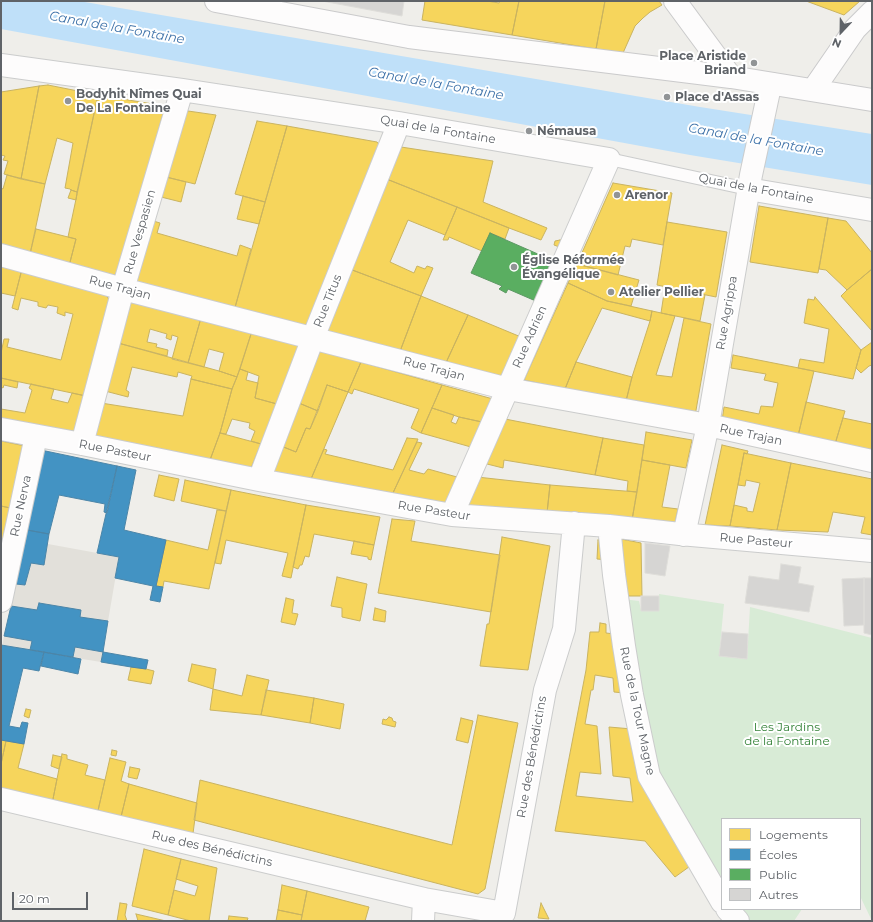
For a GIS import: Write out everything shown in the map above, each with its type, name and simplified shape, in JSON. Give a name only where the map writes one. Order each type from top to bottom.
[{"type":"street","points":[[216,1],[409,37],[731,77],[770,88],[813,90],[872,100]]},
{"type":"street","points":[[675,1],[731,77]]},
{"type":"street","points":[[813,90],[854,29],[872,12]]},
{"type":"street","name":"Quai de la Fontaine","points":[[1,65],[182,90],[399,123],[609,160]]},
{"type":"street","name":"Rue Agrippa","points":[[684,534],[708,425],[749,182],[770,88]]},
{"type":"street","name":"Rue Vespasien","points":[[82,444],[123,289],[182,90]]},
{"type":"street","name":"Rue Titus","points":[[259,480],[313,338],[399,123]]},
{"type":"street","name":"Rue Adrien","points":[[452,515],[609,160]]},
{"type":"street","name":"Quai de la Fontaine","points":[[749,182],[872,210]]},
{"type":"street","name":"Rue Trajan","points":[[1,255],[123,289],[508,389],[708,425],[872,461]]},
{"type":"street","name":"Rue Pasteur","points":[[1,429],[259,480],[452,515],[609,526],[872,551]]},
{"type":"street","name":"Rue Nerva","points":[[1,601],[36,436]]},
{"type":"street","name":"Rue des Bénédictins","points":[[1,799],[424,899],[504,912],[544,690],[564,629],[574,523]]},
{"type":"street","name":"Rue de la Tour Magne","points":[[609,526],[624,646],[632,695],[649,776],[721,900]]},
{"type":"street","points":[[423,921],[424,899]]},
{"type":"street","points":[[728,910],[738,921]]},
{"type":"lane","name":"Quai de la Fontaine","points":[[609,160],[749,182]]},
{"type":"shaded area","points":[[27,530],[49,534],[48,544],[119,557],[101,662],[2,646]]},
{"type":"green space","name":"Les Jardins de la Fontaine","points":[[659,594],[724,604],[719,656],[747,659],[750,607],[872,638],[872,921],[861,898],[861,818],[721,818],[721,876],[663,786],[622,599],[639,601],[641,610],[659,611]]},
{"type":"green space","points":[[743,910],[801,910],[794,921],[750,921]]},
{"type":"water","name":"Canal de la Fontaine","points":[[1,1],[79,1],[700,107],[872,134],[872,185],[690,155],[1,29]]},
{"type":"building: Logements","points":[[425,1],[487,1],[499,3],[500,1],[519,1],[512,35],[422,20]]},
{"type":"building: Logements","points":[[519,1],[605,1],[596,49],[512,35]]},
{"type":"building: Logements","points":[[605,1],[659,1],[662,5],[650,12],[635,26],[623,53],[596,49]]},
{"type":"building: Logements","points":[[806,1],[860,1],[844,15]]},
{"type":"building: Logements","points":[[48,85],[98,95],[77,192],[65,188],[73,143],[57,138],[45,184],[21,179],[39,86]]},
{"type":"building: Logements","points":[[39,86],[21,179],[4,174],[8,161],[3,160],[5,156],[1,155],[1,92]]},
{"type":"building: Logements","points":[[98,95],[165,106],[122,269],[111,277],[69,266],[76,239],[68,237]]},
{"type":"building: Logements","points":[[181,110],[216,115],[195,184],[162,176]]},
{"type":"building: Logements","points":[[257,121],[287,126],[265,202],[235,194]]},
{"type":"building: Logements","points":[[287,126],[377,142],[382,148],[307,329],[234,311]]},
{"type":"building: Logements","points":[[401,147],[493,161],[483,202],[547,228],[541,240],[384,178]]},
{"type":"building: Logements","points":[[7,175],[45,184],[30,254],[1,247],[1,188],[3,189]]},
{"type":"building: Logements","points":[[162,176],[186,182],[181,202],[157,196]]},
{"type":"building: Logements","points":[[384,178],[457,207],[445,235],[408,220],[390,262],[414,273],[417,266],[425,269],[427,266],[433,268],[421,296],[347,268]]},
{"type":"building: Logements","points":[[613,183],[672,193],[663,245],[632,239],[630,247],[625,246],[618,275],[577,264]]},
{"type":"building: Logements","points":[[71,190],[77,192],[76,200],[68,198]]},
{"type":"building: Logements","points":[[243,196],[265,202],[259,224],[237,219]]},
{"type":"building: Logements","points":[[759,206],[828,218],[818,273],[750,262]]},
{"type":"building: Logements","points":[[457,207],[509,228],[505,239],[490,233],[482,251],[449,237],[448,240],[443,240]]},
{"type":"building: Logements","points":[[828,218],[846,221],[872,253],[872,269],[847,290],[826,270],[819,269]]},
{"type":"building: Logements","points":[[150,220],[160,223],[157,233],[237,256],[240,245],[251,249],[234,311],[132,283]]},
{"type":"building: Logements","points":[[667,222],[727,232],[716,297],[657,285]]},
{"type":"building: Logements","points":[[36,229],[76,239],[69,266],[30,254]]},
{"type":"building: Logements","points":[[565,240],[562,248],[554,245],[555,241]]},
{"type":"building: Logements","points":[[1,264],[22,269],[15,296],[1,293]]},
{"type":"building: Logements","name":"Atelier Pellier","points":[[577,264],[639,280],[631,306],[607,301],[568,283]]},
{"type":"building: Logements","points":[[347,268],[421,296],[399,354],[329,336],[322,323]]},
{"type":"building: Logements","points":[[22,269],[102,289],[112,304],[86,396],[1,378],[1,353],[4,339],[9,339],[7,347],[61,360],[73,314],[65,312],[65,316],[57,313],[58,307],[48,305],[46,308],[38,306],[38,302],[21,298],[18,310],[12,308]]},
{"type":"building: Logements","points":[[872,269],[872,331],[841,296]]},
{"type":"building: Logements","points":[[568,283],[607,301],[652,311],[650,321],[602,308],[576,362],[565,389],[524,380]]},
{"type":"building: Logements","points":[[665,287],[705,295],[700,321],[661,313]]},
{"type":"building: Logements","points":[[421,296],[468,315],[444,367],[399,354]]},
{"type":"building: Logements","points":[[815,297],[861,350],[853,379],[798,368],[800,359],[824,363],[829,329],[804,323],[808,299],[814,300]]},
{"type":"building: Logements","points":[[130,299],[201,318],[188,363],[172,359],[178,337],[172,335],[171,340],[166,338],[167,334],[150,329],[147,342],[157,344],[156,347],[168,350],[167,356],[118,343]]},
{"type":"building: Logements","points":[[652,311],[675,316],[656,375],[672,377],[684,318],[711,324],[695,416],[626,401]]},
{"type":"building: Logements","points":[[468,315],[521,337],[501,382],[444,367]]},
{"type":"building: Logements","points":[[201,318],[252,331],[237,377],[219,371],[224,353],[209,349],[204,367],[188,363]]},
{"type":"building: Logements","points":[[252,331],[301,344],[277,404],[255,398],[259,376],[240,369]]},
{"type":"building: Logements","points":[[872,342],[872,365],[861,373],[856,368],[861,350]]},
{"type":"building: Logements","points":[[118,343],[237,377],[232,389],[191,379],[192,376],[178,372],[177,377],[132,367],[126,390],[129,392],[128,397],[105,391]]},
{"type":"building: Logements","points":[[316,348],[361,362],[348,392],[327,385],[318,411],[294,401]]},
{"type":"building: Logements","points":[[733,355],[814,371],[798,436],[722,421],[724,407],[759,414],[761,406],[773,407],[778,383],[764,380],[766,374],[731,368]]},
{"type":"building: Logements","points":[[361,362],[442,385],[421,433],[411,428],[419,409],[354,389],[352,394],[348,392]]},
{"type":"building: Logements","points":[[576,362],[632,377],[626,401],[565,389]]},
{"type":"building: Logements","points":[[240,369],[248,372],[246,380],[258,383],[255,398],[277,404],[261,444],[251,441],[255,431],[249,428],[250,423],[232,419],[226,434],[220,433],[232,389]]},
{"type":"building: Logements","points":[[1,378],[18,382],[17,388],[4,385],[3,388],[1,387]]},
{"type":"building: Logements","points":[[191,379],[232,389],[220,433],[210,460],[91,438],[101,403],[183,416]]},
{"type":"building: Logements","points":[[31,384],[54,389],[51,399],[68,403],[72,393],[86,396],[75,433],[1,421],[1,409],[25,413],[32,390],[29,388]]},
{"type":"building: Logements","points":[[327,385],[348,392],[311,479],[266,470],[276,444],[296,452],[306,428],[310,429]]},
{"type":"building: Logements","points":[[442,385],[493,399],[482,422],[459,417],[432,408]]},
{"type":"building: Logements","points":[[294,401],[318,411],[310,429],[306,428],[296,452],[276,444]]},
{"type":"building: Logements","points":[[806,402],[845,411],[835,444],[798,436]]},
{"type":"building: Logements","points":[[432,408],[454,415],[451,422],[456,424],[459,417],[482,422],[471,447],[421,433]]},
{"type":"building: Logements","points":[[843,418],[872,424],[872,451],[835,444]]},
{"type":"building: Logements","points":[[505,419],[603,438],[595,475],[504,460],[503,468],[483,463]]},
{"type":"building: Logements","points":[[646,432],[692,440],[686,468],[642,460]]},
{"type":"building: Logements","points":[[220,433],[261,444],[251,468],[210,460]]},
{"type":"building: Logements","points":[[407,438],[418,439],[392,495],[311,479],[324,449],[327,450],[325,454],[393,470]]},
{"type":"building: Logements","points":[[603,438],[644,445],[637,492],[627,491],[628,481],[595,475]]},
{"type":"building: Logements","points":[[1,441],[25,446],[15,509],[1,506]]},
{"type":"building: Logements","points":[[417,442],[422,443],[409,470],[424,474],[428,469],[457,477],[445,506],[392,495]]},
{"type":"building: Logements","points":[[722,445],[748,451],[747,454],[744,453],[730,526],[705,525]]},
{"type":"building: Logements","points":[[744,453],[791,463],[777,530],[730,526],[734,505],[747,508],[747,511],[753,512],[760,483],[746,480],[745,486],[738,485]]},
{"type":"building: Logements","points":[[642,460],[670,465],[662,507],[678,509],[675,523],[632,520]]},
{"type":"building: Logements","points":[[791,463],[872,479],[872,535],[861,533],[865,517],[833,512],[828,532],[777,530]]},
{"type":"building: Logements","points":[[159,475],[179,479],[174,501],[154,496]]},
{"type":"building: Logements","points":[[477,477],[550,485],[547,513],[466,506]]},
{"type":"building: Logements","points":[[185,480],[231,490],[226,511],[181,501]]},
{"type":"building: Logements","points":[[550,485],[637,492],[632,520],[547,513]]},
{"type":"building: Logements","points":[[231,490],[306,505],[291,578],[282,576],[288,553],[226,540],[221,564],[215,563]]},
{"type":"building: Logements","points":[[306,505],[380,517],[374,545],[314,534],[309,557],[305,556],[302,565],[300,565],[298,569],[293,567]]},
{"type":"building: Logements","points":[[1,506],[15,509],[1,570]]},
{"type":"building: Logements","points":[[217,510],[226,511],[209,589],[164,581],[163,587],[156,586],[166,540],[208,550]]},
{"type":"building: Logements","points":[[392,519],[415,521],[411,541],[500,555],[491,612],[378,593]]},
{"type":"building: Logements","points":[[502,537],[550,546],[528,670],[480,666],[487,624],[489,624]]},
{"type":"building: Logements","points":[[616,538],[641,543],[642,596],[620,596]]},
{"type":"building: Logements","points":[[598,540],[606,540],[608,560],[597,559]]},
{"type":"building: Logements","points":[[354,541],[374,545],[371,560],[368,559],[368,557],[351,554]]},
{"type":"building: Logements","points":[[337,577],[367,584],[360,621],[342,617],[342,608],[331,606]]},
{"type":"building: Logements","points":[[286,598],[294,600],[292,613],[298,614],[295,625],[281,622]]},
{"type":"building: Logements","points":[[375,608],[386,611],[385,622],[373,620]]},
{"type":"building: Logements","points":[[600,623],[606,624],[606,633],[615,634],[624,693],[614,692],[613,678],[595,675],[585,724],[597,726],[601,774],[580,772],[576,796],[633,802],[630,778],[613,776],[609,727],[632,729],[693,864],[675,877],[645,841],[555,831],[586,670],[590,632],[599,632]]},
{"type":"building: Logements","points":[[192,664],[216,669],[213,689],[188,681]]},
{"type":"building: Logements","points":[[131,667],[154,671],[151,684],[128,680]]},
{"type":"building: Logements","points":[[247,675],[269,680],[261,715],[210,710],[213,689],[242,696]]},
{"type":"building: Logements","points":[[266,690],[314,698],[310,723],[261,715]]},
{"type":"building: Logements","points":[[314,698],[344,704],[340,729],[310,723]]},
{"type":"building: Logements","points":[[26,709],[31,710],[29,718],[24,716]]},
{"type":"building: Logements","points":[[478,715],[518,723],[485,889],[478,894],[194,820],[200,780],[452,845]]},
{"type":"building: Logements","points":[[389,717],[396,722],[395,727],[382,724],[383,719],[386,720]]},
{"type":"building: Logements","points":[[461,718],[473,721],[468,743],[456,740]]},
{"type":"building: Logements","points":[[1,740],[6,741],[1,764]]},
{"type":"building: Logements","points":[[6,741],[24,744],[18,768],[57,779],[52,804],[1,790],[1,764]]},
{"type":"building: Logements","points":[[112,750],[117,751],[116,756],[111,755]]},
{"type":"building: Logements","points":[[62,754],[67,755],[67,759],[88,765],[85,775],[105,780],[97,815],[52,804]]},
{"type":"building: Logements","points":[[53,755],[62,757],[59,769],[51,766]]},
{"type":"building: Logements","points":[[110,758],[126,762],[121,781],[129,784],[120,821],[97,815]]},
{"type":"building: Logements","points":[[130,767],[140,769],[137,779],[128,777]]},
{"type":"building: Logements","points":[[129,784],[197,803],[192,841],[120,821]]},
{"type":"building: Logements","points":[[144,849],[181,859],[168,915],[132,906]]},
{"type":"building: Logements","points":[[181,859],[217,868],[209,921],[191,921],[168,915],[174,890],[195,896],[198,886],[176,879]]},
{"type":"building: Logements","points":[[282,885],[307,891],[302,915],[278,910]]},
{"type":"building: Logements","points":[[307,891],[369,907],[365,921],[301,921]]},
{"type":"building: Logements","points":[[120,903],[127,904],[125,915],[127,921],[117,921]]},
{"type":"building: Logements","points":[[541,903],[549,919],[538,918]]},
{"type":"building: Logements","points":[[278,910],[302,915],[301,921],[276,921]]},
{"type":"building: Logements","points":[[136,914],[166,921],[138,921]]},
{"type":"building: Logements","points":[[229,916],[248,918],[247,921],[228,921]]},
{"type":"building: Écoles","points":[[36,449],[117,466],[107,513],[104,512],[105,504],[59,495],[49,534],[27,530]]},
{"type":"building: Écoles","points":[[117,466],[136,470],[124,530],[166,540],[156,586],[163,587],[160,602],[150,600],[153,586],[115,578],[119,557],[97,553]]},
{"type":"building: Écoles","points":[[27,530],[49,534],[44,565],[31,563],[25,585],[16,584]]},
{"type":"building: Écoles","points":[[39,603],[81,610],[80,617],[108,621],[103,652],[75,647],[73,657],[30,650],[32,641],[4,636],[11,606],[37,610]]},
{"type":"building: Écoles","points":[[1,645],[44,652],[39,671],[23,668],[9,726],[20,728],[22,722],[28,723],[24,744],[1,740]]},
{"type":"building: Écoles","points":[[44,652],[81,659],[78,674],[41,666]]},
{"type":"building: Écoles","points":[[103,652],[148,660],[146,669],[101,662]]},
{"type":"building: Public","name":"Église Réformée Évangélique","points":[[490,233],[556,262],[538,302],[508,289],[506,293],[499,289],[502,286],[471,273]]},
{"type":"building: Autres","points":[[322,1],[404,1],[402,16]]},
{"type":"building: Autres","points":[[645,543],[670,546],[665,576],[645,573]]},
{"type":"building: Autres","points":[[781,564],[801,567],[798,583],[814,586],[809,612],[745,603],[749,576],[779,580]]},
{"type":"building: Autres","points":[[864,578],[872,578],[872,635],[864,633]]},
{"type":"building: Autres","points":[[864,578],[864,625],[844,626],[842,579]]},
{"type":"building: Autres","points":[[641,596],[659,596],[659,611],[641,611]]},
{"type":"building: Autres","points":[[722,632],[748,634],[747,659],[719,656]]},
{"type":"place","name":"Place Aristide Briand","points":[[754,63]]},
{"type":"place","name":"Place d'Assas","points":[[667,97]]},
{"type":"place","name":"Bodyhit Nîmes Quai De La Fontaine","points":[[68,101]]},
{"type":"place","name":"Némausa","points":[[529,131]]},
{"type":"place","name":"Arenor","points":[[617,195]]},
{"type":"place","name":"Église Réformée Évangélique","points":[[514,267]]},
{"type":"place","name":"Atelier Pellier","points":[[611,292]]}]
